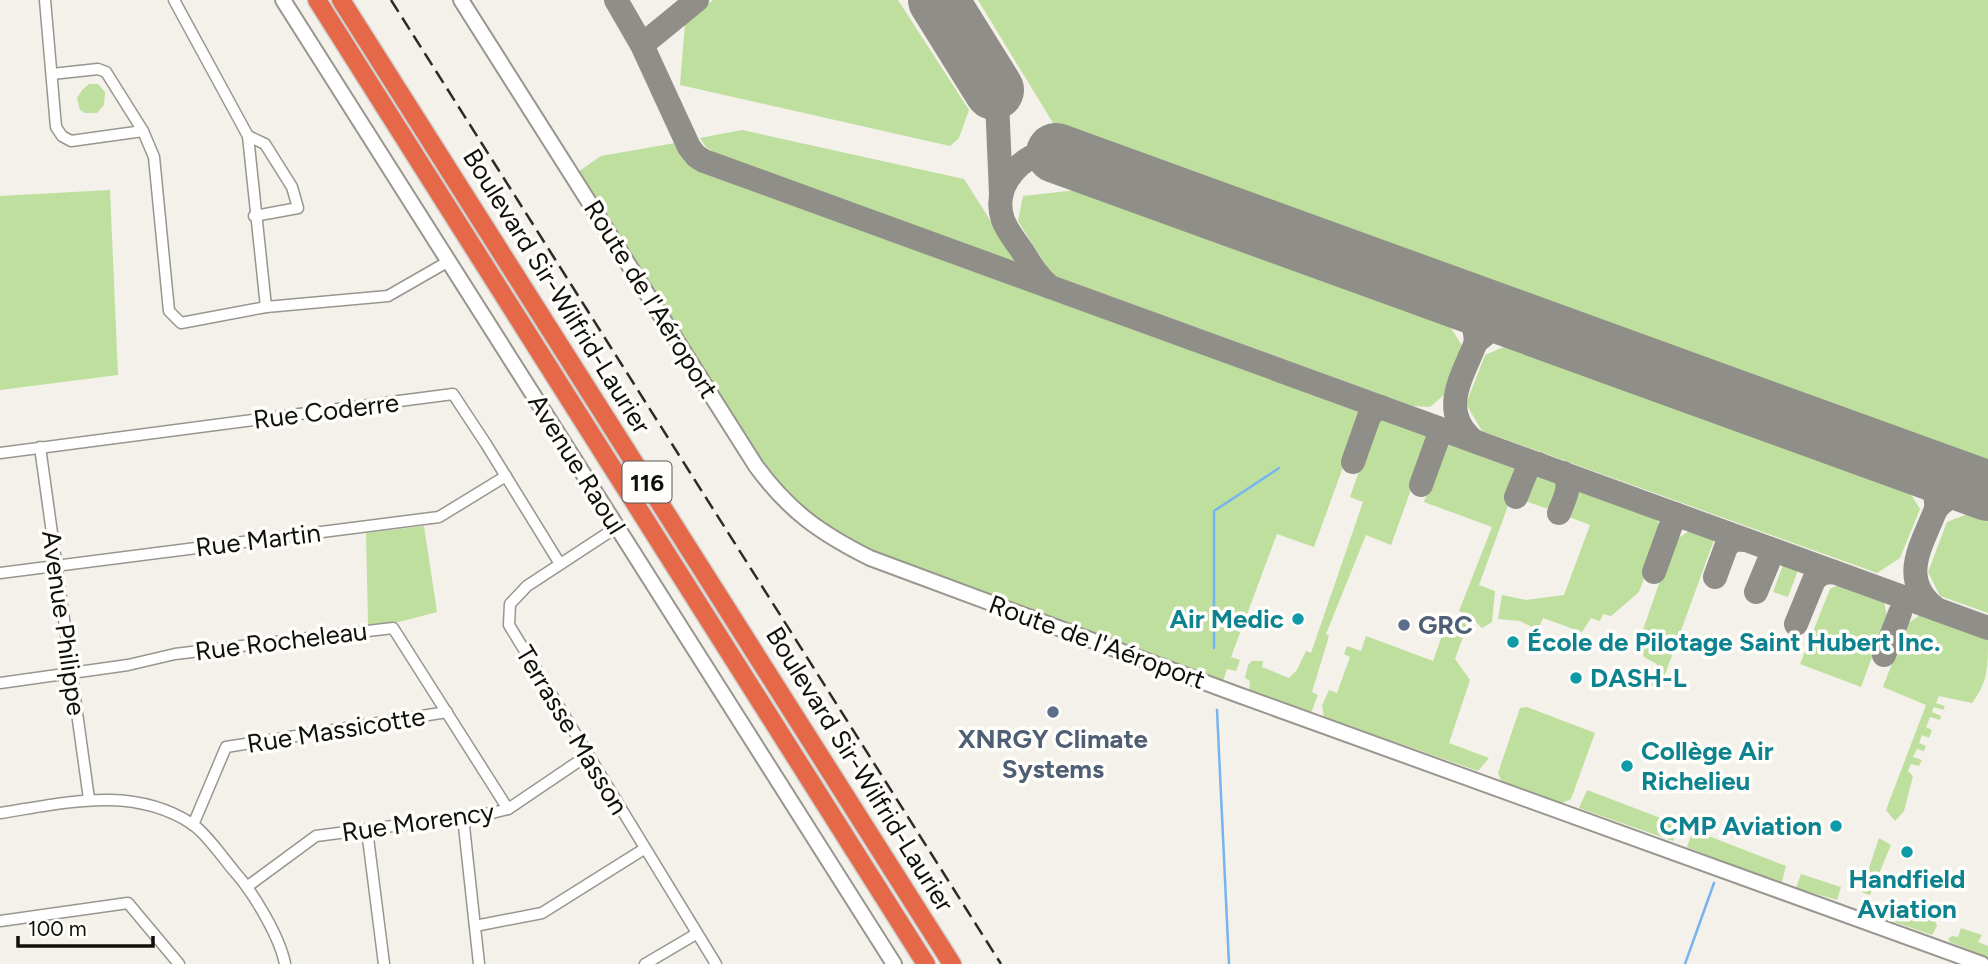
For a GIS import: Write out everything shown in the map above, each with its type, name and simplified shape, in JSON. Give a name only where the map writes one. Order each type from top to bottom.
[{"type":"highway","name":"Boulevard Sir-Wilfrid-Laurier","points":[[317,0],[926,964]]},
{"type":"highway","name":"Boulevard Sir-Wilfrid-Laurier","points":[[341,0],[952,964]]},
{"type":"street","points":[[45,0],[56,127],[66,140],[143,131]]},
{"type":"street","points":[[174,0],[248,136],[254,216],[266,307]]},
{"type":"street","name":"Avenue Raoul","points":[[283,0],[894,964]]},
{"type":"street","name":"Route de l'Aéroport","points":[[461,0],[756,466],[788,506],[838,542],[870,558],[1236,694],[1982,964]]},
{"type":"street","points":[[52,74],[98,69],[106,72],[143,131],[154,157],[170,311],[181,323],[266,307],[388,296],[449,261]]},
{"type":"street","points":[[248,136],[265,144],[292,187],[298,208],[254,216]]},
{"type":"street","name":"Rue Coderre","points":[[0,453],[453,394],[560,564]]},
{"type":"street","name":"Avenue Philippe","points":[[40,447],[89,799]]},
{"type":"street","name":"Rue Martin","points":[[0,573],[439,517],[506,476]]},
{"type":"street","name":"Terrasse Masson","points":[[617,527],[527,586],[510,604],[509,625],[716,964]]},
{"type":"street","name":"Rue Rocheleau","points":[[0,683],[128,665],[175,654],[393,628],[508,809]]},
{"type":"street","name":"Rue Massicotte","points":[[194,825],[226,747],[447,712]]},
{"type":"street","name":"Rue Morency","points":[[248,886],[316,836],[508,809],[588,755]]},
{"type":"street","points":[[0,813],[89,799],[119,799],[157,807],[194,825],[248,886],[282,949],[285,964]]},
{"type":"street","points":[[463,817],[479,964]]},
{"type":"street","points":[[367,830],[384,964]]},
{"type":"street","points":[[475,926],[542,913],[644,849]]},
{"type":"street","points":[[0,921],[128,903],[179,964]]},
{"type":"street","points":[[645,964],[696,933]]},
{"type":"green space","points":[[713,0],[898,0],[969,110],[959,138],[950,146],[680,85],[685,23]]},
{"type":"green space","points":[[978,0],[1988,0],[1988,465],[1056,128]]},
{"type":"green space","points":[[89,84],[98,84],[105,92],[104,105],[97,113],[80,110],[77,98]]},
{"type":"green space","points":[[742,130],[964,179],[1018,264],[724,159],[706,147],[700,138]]},
{"type":"green space","points":[[675,143],[687,162],[703,173],[1361,412],[1314,547],[1277,534],[1231,657],[1240,660],[1236,671],[1227,669],[1223,681],[863,547],[824,525],[799,506],[767,469],[578,172],[601,156]]},
{"type":"green space","points":[[1086,189],[1447,321],[1462,346],[1444,395],[1430,407],[1413,406],[1052,275],[1018,221],[1023,196]]},
{"type":"green space","points":[[110,190],[118,375],[0,390],[0,196]]},
{"type":"green space","points":[[1511,344],[1907,488],[1920,509],[1900,558],[1877,573],[1482,431],[1466,404],[1485,355]]},
{"type":"green space","points":[[1380,419],[1430,437],[1391,545],[1366,535],[1326,634],[1329,636],[1312,692],[1318,695],[1311,713],[1249,691],[1250,681],[1245,678],[1248,665],[1252,661],[1263,661],[1262,667],[1289,678],[1297,670],[1306,651],[1311,653],[1363,502],[1350,497]]},
{"type":"green space","points":[[1446,443],[1521,470],[1479,585],[1495,591],[1492,622],[1482,628],[1471,617],[1459,611],[1492,527],[1424,502]]},
{"type":"green space","points":[[1530,473],[1563,485],[1554,511],[1520,499]]},
{"type":"green space","points":[[1576,490],[1656,519],[1662,528],[1639,592],[1611,616],[1603,614],[1600,621],[1591,618],[1582,632],[1543,618],[1538,630],[1520,621],[1498,619],[1502,595],[1526,600],[1564,595],[1590,525],[1566,516]]},
{"type":"green space","points":[[1973,512],[1988,517],[1988,613],[1940,596],[1928,572],[1947,522]]},
{"type":"green space","points":[[424,526],[437,612],[395,623],[368,625],[366,533]]},
{"type":"green space","points":[[1689,531],[1714,540],[1659,691],[1651,685],[1657,664],[1644,657],[1639,641],[1674,541]]},
{"type":"green space","points":[[1783,565],[1798,570],[1788,597],[1773,592]]},
{"type":"green space","points":[[1838,585],[1884,602],[1887,616],[1861,687],[1800,664],[1830,589]]},
{"type":"green space","points":[[1920,615],[1988,640],[1987,666],[1984,681],[1972,703],[1939,696],[1936,703],[1945,706],[1943,710],[1934,707],[1932,712],[1941,716],[1940,720],[1930,717],[1926,727],[1932,730],[1929,738],[1922,735],[1919,743],[1926,746],[1924,751],[1917,749],[1913,757],[1922,760],[1919,766],[1911,764],[1908,771],[1913,776],[1904,811],[1895,821],[1886,810],[1926,705],[1883,687],[1907,624]]},
{"type":"green space","points":[[1449,616],[1468,623],[1455,659],[1470,680],[1449,743],[1489,758],[1478,771],[1324,717],[1322,706],[1329,690],[1337,693],[1350,657],[1344,654],[1347,646],[1361,651],[1366,636],[1433,661],[1445,627],[1453,630],[1455,624],[1447,621]]},
{"type":"green space","points":[[1527,707],[1595,733],[1571,799],[1560,804],[1503,785],[1498,773],[1520,708]]},
{"type":"green space","points":[[1587,790],[1679,825],[1673,841],[1579,808]]},
{"type":"green space","points":[[1693,830],[1786,866],[1782,882],[1687,847]]},
{"type":"green space","points":[[1879,838],[1891,845],[1870,895],[1861,892]]},
{"type":"green space","points":[[1801,874],[1841,887],[1837,900],[1796,888]]},
{"type":"green space","points":[[1889,902],[1934,918],[1937,926],[1932,935],[1880,917],[1880,908]]},
{"type":"green space","points":[[1961,928],[1982,935],[1978,942],[1988,946],[1988,957],[1950,942],[1948,939],[1952,936],[1958,937]]},
{"type":"waterway","points":[[1214,648],[1214,511],[1279,468]]},
{"type":"waterway","points":[[1217,710],[1229,964]]},
{"type":"waterway","points":[[1685,964],[1714,883]]},
{"type":"taxiway","points":[[616,0],[642,45],[689,147],[704,161],[1988,628]]},
{"type":"taxiway","points":[[642,45],[697,0]]},
{"type":"taxiway","points":[[994,90],[997,100],[1001,194]]},
{"type":"taxiway","points":[[1038,154],[1021,164],[1007,180],[1001,209],[1010,233],[1035,271],[1050,287]]},
{"type":"taxiway","points":[[1446,294],[1468,314],[1476,342],[1496,326],[1525,323]]},
{"type":"taxiway","points":[[1474,441],[1463,430],[1455,406],[1460,381],[1476,342]]},
{"type":"taxiway","points":[[1353,462],[1370,414],[1381,407]]},
{"type":"taxiway","points":[[1421,485],[1438,438]]},
{"type":"taxiway","points":[[1907,461],[1932,487],[1936,509],[1958,494],[1985,490]]},
{"type":"taxiway","points":[[1516,497],[1527,470],[1531,465],[1538,464]]},
{"type":"taxiway","points":[[1559,513],[1567,488],[1563,473]]},
{"type":"taxiway","points":[[1935,608],[1924,597],[1915,573],[1920,548],[1936,509]]},
{"type":"taxiway","points":[[1654,572],[1675,514]]},
{"type":"taxiway","points":[[1715,577],[1726,547],[1734,539],[1745,540]]},
{"type":"taxiway","points":[[1756,592],[1768,563]]},
{"type":"taxiway","points":[[1796,624],[1814,580],[1822,573],[1834,572]]},
{"type":"taxiway","points":[[1884,655],[1900,613]]},
{"type":"runway","points":[[938,0],[994,90]]},
{"type":"runway","points":[[1056,153],[1988,491]]},
{"type":"railway","points":[[391,0],[1001,964]]},
{"type":"place","name":"Air Medic","points":[[1298,619]]},
{"type":"place","name":"GRC","points":[[1404,625]]},
{"type":"place","name":"École de Pilotage Saint Hubert Inc.","points":[[1513,642]]},
{"type":"place","name":"DASH-L","points":[[1576,678]]},
{"type":"place","name":"XNRGY Climate Systems","points":[[1053,712]]},
{"type":"place","name":"Collège Air Richelieu","points":[[1627,766]]},
{"type":"place","name":"CMP Aviation","points":[[1836,826]]},
{"type":"place","name":"Handfield Aviation","points":[[1907,852]]}]
